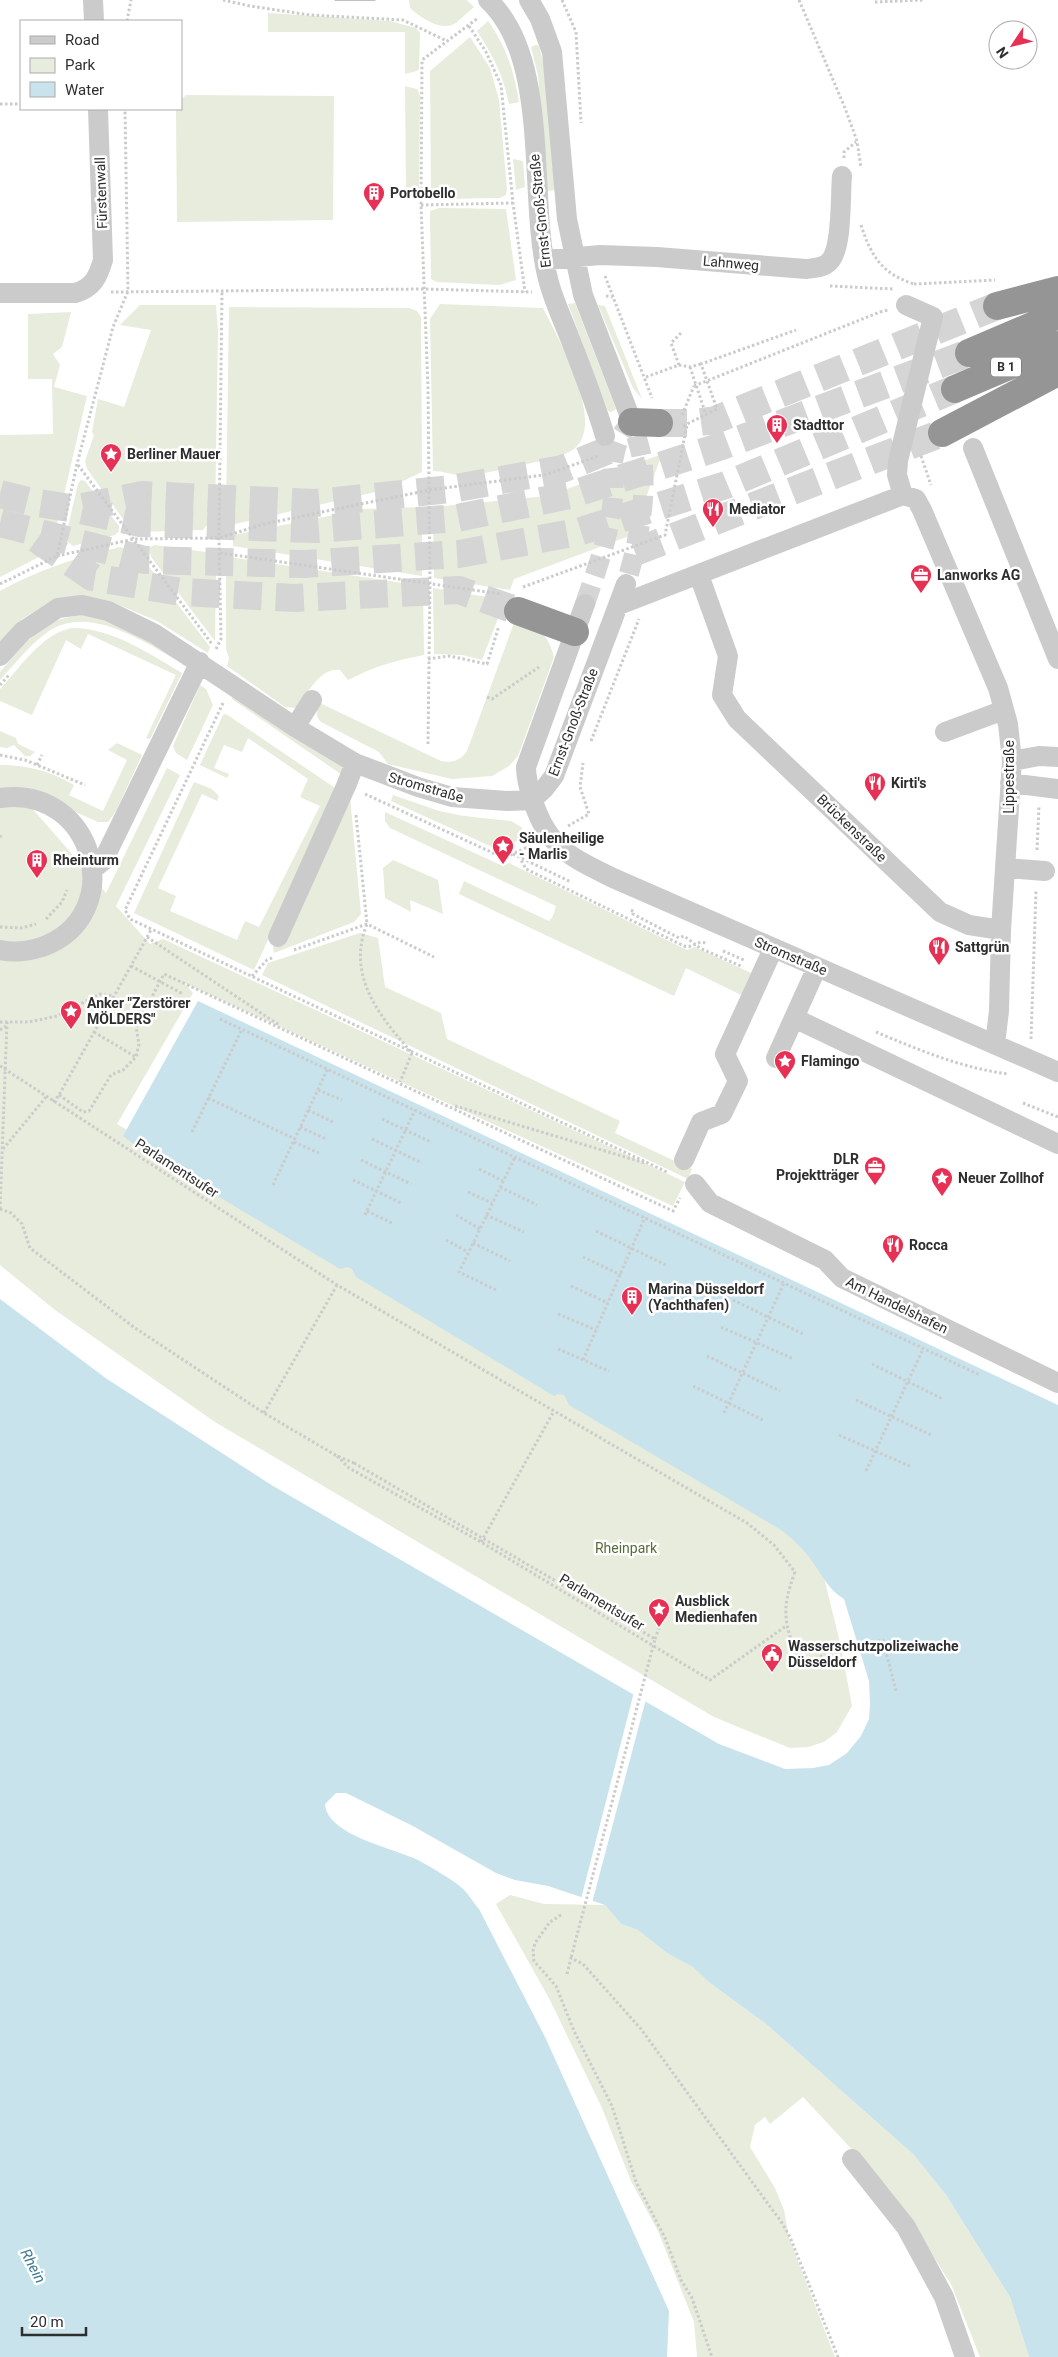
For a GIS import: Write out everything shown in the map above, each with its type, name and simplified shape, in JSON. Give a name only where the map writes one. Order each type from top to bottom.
[{"type":"highway","points":[[996,306],[1058,290]]},
{"type":"highway","name":"B 1","points":[[969,353],[1058,315]]},
{"type":"highway","name":"B 1","points":[[955,389],[1058,345]]},
{"type":"highway","points":[[942,433],[1058,372]]},
{"type":"highway","points":[[632,422],[669,426]]},
{"type":"highway","points":[[511,604],[575,632]]},
{"type":"street","points":[[94,0],[94,20]]},
{"type":"street","name":"Ernst-Gnoß-Straße","points":[[529,0],[543,27],[552,52],[567,219],[575,257],[589,312],[632,422]]},
{"type":"street","name":"Ernst-Gnoß-Straße","points":[[491,3],[515,38],[524,61],[530,90],[544,260],[552,293],[595,401],[606,444]]},
{"type":"street","points":[[515,38],[543,27]]},
{"type":"street","name":"Fürstenwall","points":[[92,283],[103,260],[98,110]]},
{"type":"street","name":"Lahnweg","points":[[544,260],[600,256],[657,257],[806,269],[823,266],[835,253],[851,175]]},
{"type":"street","points":[[0,293],[75,293],[92,283]]},
{"type":"street","name":"Lippestraße","points":[[903,293],[933,317],[898,461],[897,475],[910,497],[922,510],[998,688],[1008,724],[1012,761],[1001,930],[999,1011],[995,1044]]},
{"type":"street","points":[[973,448],[1058,659]]},
{"type":"street","points":[[575,632],[598,625],[617,609],[648,595],[910,497]]},
{"type":"street","name":"Brückenstraße","points":[[699,575],[728,656],[722,695],[737,719],[940,912],[969,925],[1001,930]]},
{"type":"street","name":"Ernst-Gnoß-Straße","points":[[585,604],[526,767],[526,780],[532,800],[554,776],[626,584]]},
{"type":"street","name":"Stromstraße","points":[[7,663],[23,631],[40,618],[58,608],[82,606],[108,611],[130,620],[207,666],[296,727],[355,763],[418,787],[452,797],[499,801],[532,800],[549,837],[572,857],[613,878],[773,949],[1058,1072]]},
{"type":"street","points":[[92,870],[103,861],[207,666]]},
{"type":"street","points":[[296,727],[312,700]]},
{"type":"street","points":[[945,732],[1004,710]]},
{"type":"street","points":[[1012,761],[1040,756],[1058,757]]},
{"type":"street","points":[[278,937],[355,763]]},
{"type":"street","points":[[1010,783],[1058,790]]},
{"type":"street","points":[[0,798],[26,798],[41,801],[55,807],[67,817],[85,841],[92,870],[92,885],[85,907],[72,926],[61,936],[48,944],[34,949],[19,952],[0,950]]},
{"type":"street","points":[[1006,868],[1046,871]]},
{"type":"street","points":[[684,1160],[701,1122],[722,1114],[738,1081],[724,1054],[773,949]]},
{"type":"street","points":[[776,1058],[817,967]]},
{"type":"street","points":[[794,1018],[1058,1144]]},
{"type":"street","name":"Am Handelshafen","points":[[695,1184],[710,1203],[825,1260],[842,1278],[1058,1383]]},
{"type":"street","points":[[852,2160],[906,2227],[944,2297],[965,2357]]},
{"type":"path","points":[[127,20],[131,0]]},
{"type":"path","points":[[223,0],[250,6],[310,14],[403,20],[447,41]]},
{"type":"path","points":[[562,0],[576,32],[582,129]]},
{"type":"path","points":[[799,0],[857,142],[861,165],[851,175]]},
{"type":"path","points":[[875,2],[924,0]]},
{"type":"path","points":[[428,744],[430,583],[421,205],[422,60],[469,26],[491,3]]},
{"type":"path","points":[[469,26],[486,52],[501,84],[513,203],[525,292]]},
{"type":"path","points":[[0,104],[20,104]]},
{"type":"path","points":[[57,556],[77,464],[113,327],[128,291],[125,110]]},
{"type":"path","points":[[421,205],[538,202]]},
{"type":"path","points":[[860,222],[868,246],[882,268],[901,280],[915,284],[1005,277]]},
{"type":"path","points":[[600,256],[611,290],[646,377],[669,426],[687,425],[717,410],[701,364]]},
{"type":"path","points":[[92,283],[104,293],[222,290],[424,290],[552,293]]},
{"type":"path","points":[[824,286],[888,290],[903,293],[915,284]]},
{"type":"path","points":[[216,649],[222,639],[220,538],[222,290]]},
{"type":"path","points":[[220,553],[430,583],[511,604],[665,534],[687,425],[682,411],[694,386],[880,312]]},
{"type":"path","points":[[646,377],[679,365],[690,367],[701,364],[796,330]]},
{"type":"path","points":[[679,365],[671,343],[681,333]]},
{"type":"path","points":[[690,367],[706,414]]},
{"type":"path","points":[[906,428],[919,450],[932,484],[910,497]]},
{"type":"path","points":[[0,584],[57,556],[134,539],[220,538],[264,524],[428,490],[544,475],[606,444]]},
{"type":"path","points":[[77,464],[216,649],[220,657],[207,666]]},
{"type":"path","points":[[589,748],[648,595]]},
{"type":"path","points":[[428,659],[449,656],[487,664],[511,604]]},
{"type":"path","points":[[0,685],[7,663]]},
{"type":"path","points":[[223,702],[125,910],[130,919],[412,1053],[695,1184]]},
{"type":"path","points":[[0,755],[8,755],[37,765],[85,785]]},
{"type":"path","points":[[37,765],[42,755]]},
{"type":"path","points":[[504,858],[549,837],[589,814],[580,787],[585,757]]},
{"type":"path","points":[[356,808],[367,924],[360,940],[361,971],[365,986],[388,1027],[412,1053]]},
{"type":"path","points":[[527,847],[522,860],[526,869],[684,946],[689,947],[701,942],[714,947]]},
{"type":"path","points":[[0,927],[21,928],[44,920],[62,902],[68,885]]},
{"type":"path","points":[[292,950],[367,924],[434,957]]},
{"type":"path","points":[[53,1102],[59,1095],[151,930]]},
{"type":"path","points":[[146,937],[288,1030]]},
{"type":"path","points":[[722,950],[751,964]]},
{"type":"path","points":[[252,976],[267,960],[275,957]]},
{"type":"path","points":[[131,966],[183,994]]},
{"type":"path","points":[[59,1095],[83,1112],[89,1111],[111,1075],[123,1070],[136,1057],[139,1044],[136,1026],[164,974],[400,1082],[673,1211],[675,1208]]},
{"type":"path","points":[[0,1022],[7,1024],[29,1022],[57,1016],[100,994],[114,996]]},
{"type":"path","points":[[220,1018],[980,1376]]},
{"type":"path","points":[[0,1030],[7,1024]]},
{"type":"path","name":"Parlamentsufer","points":[[7,1024],[0,1209],[12,1213],[22,1224],[30,1248],[135,1328],[264,1413],[337,1456],[354,1462],[655,1638]]},
{"type":"path","points":[[192,1132],[242,1029]]},
{"type":"path","points":[[873,1031],[961,1064],[984,1071],[1013,1075]]},
{"type":"path","points":[[94,1032],[136,1057]]},
{"type":"path","points":[[400,1082],[412,1053]]},
{"type":"path","points":[[0,1066],[6,1068]]},
{"type":"path","name":"Parlamentsufer","points":[[6,1068],[53,1102],[338,1285],[747,1523],[774,1545],[795,1572],[786,1595],[786,1626],[799,1662],[883,1640],[896,1691]]},
{"type":"path","points":[[273,1185],[328,1068]]},
{"type":"path","points":[[318,1090],[342,1100]]},
{"type":"path","points":[[2,1150],[46,1097]]},
{"type":"path","points":[[208,1098],[319,1153]]},
{"type":"path","points":[[444,1103],[658,1167]]},
{"type":"path","points":[[308,1110],[333,1122]]},
{"type":"path","points":[[392,1223],[366,1213],[415,1110]]},
{"type":"path","points":[[382,1119],[431,1142]]},
{"type":"path","points":[[300,1127],[326,1139]]},
{"type":"path","points":[[372,1139],[422,1163]]},
{"type":"path","points":[[496,1290],[459,1272],[515,1157]]},
{"type":"path","points":[[361,1160],[411,1184]]},
{"type":"path","points":[[479,1169],[504,1181]]},
{"type":"path","points":[[353,1180],[401,1203]]},
{"type":"path","points":[[500,1187],[537,1204]]},
{"type":"path","points":[[468,1192],[492,1204]]},
{"type":"path","points":[[456,1215],[480,1229]]},
{"type":"path","points":[[486,1215],[524,1232]]},
{"type":"path","points":[[583,1360],[645,1218]]},
{"type":"path","points":[[596,1230],[668,1266]]},
{"type":"path","points":[[446,1240],[468,1252]]},
{"type":"path","points":[[473,1243],[510,1261]]},
{"type":"path","points":[[583,1257],[621,1275]]},
{"type":"path","points":[[724,1412],[784,1283]]},
{"type":"path","points":[[264,1413],[338,1285]]},
{"type":"path","points":[[571,1286],[608,1303]]},
{"type":"path","points":[[733,1300],[805,1335]]},
{"type":"path","points":[[558,1314],[596,1330]]},
{"type":"path","points":[[721,1326],[794,1360]]},
{"type":"path","points":[[558,1349],[609,1371]]},
{"type":"path","points":[[866,1471],[923,1349]]},
{"type":"path","points":[[707,1356],[780,1391]]},
{"type":"path","points":[[872,1364],[943,1399]]},
{"type":"path","points":[[693,1386],[765,1421]]},
{"type":"path","points":[[856,1400],[931,1435]]},
{"type":"path","points":[[481,1542],[554,1411]]},
{"type":"path","points":[[839,1435],[912,1467]]},
{"type":"path","name":"Parlamentsufer","points":[[337,1456],[349,1468],[481,1542],[710,1680],[786,1626]]},
{"type":"path","points":[[567,1974],[659,1628]]},
{"type":"path","points":[[561,1915],[550,1922],[535,1943],[533,1951],[534,1961],[556,1986],[574,2031],[612,2106],[636,2182],[692,2298],[712,2357]]},
{"type":"path","points":[[571,1958],[590,1971],[641,2029],[770,2207],[790,2237],[838,2357]]},
{"type":"green space","points":[[409,0],[467,0],[474,7],[456,23],[444,26],[432,23],[420,16],[410,8]]},
{"type":"green space","points":[[268,13],[390,21],[416,28],[420,33],[419,69],[405,74],[405,32],[268,32]]},
{"type":"green space","points":[[488,21],[500,40],[508,59],[515,80],[519,102],[509,104],[504,83],[497,66],[477,31]]},
{"type":"green space","points":[[470,37],[490,68],[499,100],[506,195],[500,198],[436,199],[431,195],[430,71]]},
{"type":"green space","points":[[539,46],[543,63],[550,118],[555,190],[547,191],[538,75],[531,47]]},
{"type":"green space","points":[[405,86],[417,89],[420,95],[419,189],[406,188]]},
{"type":"green space","points":[[186,95],[334,96],[333,220],[177,222],[176,110],[182,110],[182,99]]},
{"type":"green space","points":[[513,159],[523,161],[525,187],[516,190]]},
{"type":"green space","points":[[439,208],[506,209],[516,280],[499,285],[437,282],[431,279],[430,211]]},
{"type":"green space","points":[[575,303],[616,409],[611,412],[608,411],[568,304]]},
{"type":"green space","points":[[440,304],[543,308],[568,359],[582,401],[585,420],[583,437],[574,449],[551,458],[483,473],[459,475],[433,471],[430,319]]},
{"type":"green space","points":[[140,305],[216,305],[218,331],[215,515],[203,530],[135,532],[128,526],[87,469],[85,461],[94,435],[92,432],[98,399],[124,407],[151,330],[120,325]]},
{"type":"green space","points":[[598,305],[605,306],[642,399],[633,388]]},
{"type":"green space","points":[[229,307],[409,308],[417,311],[421,317],[422,472],[384,490],[235,524],[228,521],[226,514]]},
{"type":"green space","points":[[71,312],[62,347],[53,354],[60,365],[54,387],[87,396],[52,546],[45,554],[0,577],[0,435],[53,434],[52,379],[28,379],[28,314]]},
{"type":"green space","points":[[662,454],[632,535],[514,579],[510,590],[434,578],[433,507],[548,496]]},
{"type":"green space","points":[[81,480],[85,481],[119,526],[119,531],[115,535],[73,546],[68,542],[66,535],[78,484]]},
{"type":"green space","points":[[422,507],[422,576],[233,546],[233,535],[364,509]]},
{"type":"green space","points":[[154,545],[206,552],[214,558],[216,574],[215,641],[151,557],[149,548]]},
{"type":"green space","points":[[120,547],[137,552],[147,564],[210,647],[208,653],[157,621],[112,602],[51,601],[22,619],[0,643],[0,591],[58,565]]},
{"type":"green space","points":[[229,557],[423,586],[424,655],[385,664],[348,680],[340,670],[333,670],[320,677],[297,708],[285,707],[227,666],[229,658],[226,649],[226,567]]},
{"type":"green space","points":[[433,588],[505,600],[482,660],[462,655],[434,654]]},
{"type":"green space","points":[[82,615],[123,627],[147,640],[183,664],[135,637],[100,624],[82,622],[65,624],[49,631],[0,680],[0,672],[35,634],[44,627],[67,617]]},
{"type":"green space","points":[[514,623],[535,629],[545,636],[554,657],[518,756],[509,766],[492,776],[452,779],[388,764],[379,752],[321,722],[317,715],[320,703],[441,761],[449,762],[459,759],[467,751]]},
{"type":"green space","points":[[72,628],[87,629],[115,637],[143,650],[182,673],[150,739],[146,738],[176,675],[88,634],[81,649],[66,640],[32,715],[0,701],[0,689],[32,653],[50,637]]},
{"type":"green space","points":[[200,685],[206,689],[213,705],[187,760],[176,753],[173,746]]},
{"type":"green space","points":[[234,692],[347,770],[345,777],[232,699]]},
{"type":"green space","points":[[226,714],[338,790],[254,970],[134,913],[194,782],[212,789],[219,796],[217,801],[202,794],[158,888],[176,896],[170,911],[237,940],[245,921],[259,927],[320,806],[300,797],[308,779],[248,738],[242,752],[224,745],[214,768],[229,774],[227,778],[200,765],[223,715]]},
{"type":"green space","points":[[0,731],[16,738],[18,744],[35,752],[30,756],[25,756],[14,745],[7,748],[0,747]]},
{"type":"green space","name":"Rheinpark","points":[[117,743],[142,755],[116,811],[108,822],[98,822],[51,801],[17,791],[106,893],[167,768],[180,775],[116,906],[150,944],[163,939],[685,1182],[673,1206],[184,983],[193,993],[117,1124],[789,1526],[819,1557],[841,1647],[852,1706],[837,1732],[824,1742],[808,1747],[790,1748],[714,1717],[215,1422],[55,1310],[0,1265],[0,765],[20,766],[56,776],[74,785],[69,795],[103,811],[127,760],[108,750]]},
{"type":"green space","points":[[393,795],[439,811],[464,816],[511,821],[521,827],[527,836],[499,850],[391,801]]},
{"type":"green space","points":[[350,797],[361,914],[354,922],[274,953],[273,947]]},
{"type":"green space","points":[[385,812],[503,866],[509,863],[687,950],[695,947],[751,973],[741,995],[686,968],[674,996],[459,894],[464,881],[549,921],[553,916],[556,906],[390,828],[385,821]]},
{"type":"green space","points":[[393,860],[438,880],[443,914],[410,900],[411,912],[385,898],[383,868]]},
{"type":"green space","points":[[360,933],[378,938],[385,987],[441,1013],[447,1039],[620,1121],[615,1133],[692,1169],[688,1179],[262,975],[268,963]]},
{"type":"green space","points":[[510,1895],[544,1904],[605,1905],[621,1924],[638,1930],[667,1953],[694,1967],[710,1983],[766,2024],[914,2155],[946,2195],[1010,2297],[1029,2357],[980,2357],[951,2284],[919,2234],[885,2185],[803,2097],[770,2124],[765,2117],[755,2125],[750,2147],[775,2188],[784,2210],[789,2238],[835,2357],[697,2357],[694,2322],[658,2231],[631,2181],[602,2108],[550,2000],[496,1904]]},
{"type":"water","name":"Rhein","points":[[198,1001],[1058,1405],[1058,2357],[1029,2357],[1010,2297],[946,2195],[914,2155],[766,2024],[710,1983],[693,1967],[667,1953],[638,1930],[621,1924],[605,1905],[548,1886],[515,1880],[496,1873],[411,1825],[346,1793],[336,1793],[325,1804],[329,1815],[337,1825],[364,1840],[409,1856],[437,1871],[461,1887],[479,1909],[546,2039],[669,2311],[667,2357],[0,2357],[0,1299],[107,1379],[273,1486],[719,1744],[785,1769],[813,1768],[829,1765],[847,1753],[861,1736],[869,1719],[869,1681],[844,1599],[831,1588],[802,1549],[778,1528],[569,1405],[564,1395],[558,1394],[554,1396],[356,1277],[352,1269],[347,1267],[340,1269],[147,1154],[123,1136]]},
{"type":"pier","points":[[634,1692],[646,1699],[592,1903],[581,1899]]},
{"type":"tunnel","points":[[659,423],[694,423],[715,420],[997,306]]},
{"type":"tunnel","points":[[0,494],[140,523],[316,529],[457,518],[570,495],[722,446],[969,353]]},
{"type":"tunnel","points":[[0,523],[145,560],[304,564],[459,554],[578,532],[726,485],[955,389]]},
{"type":"tunnel","points":[[613,462],[619,440],[632,422],[639,444],[644,481],[637,541],[626,584]]},
{"type":"tunnel","points":[[635,552],[942,433]]},
{"type":"tunnel","points":[[585,604],[603,548],[612,508],[613,469],[609,450]]},
{"type":"tunnel","points":[[83,507],[142,495],[315,503],[451,489],[562,469],[609,450]]},
{"type":"tunnel","points":[[37,539],[92,577],[181,592],[295,598],[459,590],[518,611]]},
{"type":"tram line","points":[[335,0],[375,0]]},
{"type":"place","name":"Portobello","points":[[374,212]]},
{"type":"place","name":"Stadttor","points":[[777,444]]},
{"type":"place","name":"Berliner Mauer","points":[[111,473]]},
{"type":"place","name":"Mediator","points":[[713,528]]},
{"type":"place","name":"Lanworks AG","points":[[921,594]]},
{"type":"place","name":"Kirti's","points":[[875,802]]},
{"type":"place","name":"Säulenheilige - Marlis","points":[[503,865]]},
{"type":"place","name":"Rheinturm","points":[[37,879]]},
{"type":"place","name":"Sattgrün","points":[[939,966]]},
{"type":"place","name":"Anker \"Zerstörer MÖLDERS\"","points":[[71,1030]]},
{"type":"place","name":"Flamingo","points":[[785,1080]]},
{"type":"place","name":"DLR Projektträger","points":[[875,1186]]},
{"type":"place","name":"Neuer Zollhof","points":[[942,1197]]},
{"type":"place","name":"Rocca","points":[[893,1264]]},
{"type":"place","name":"Marina Düsseldorf (Yachthafen)","points":[[632,1316]]},
{"type":"place","name":"Ausblick Medienhafen","points":[[659,1628]]},
{"type":"place","name":"Wasserschutzpolizeiwache Düsseldorf","points":[[772,1673]]}]
